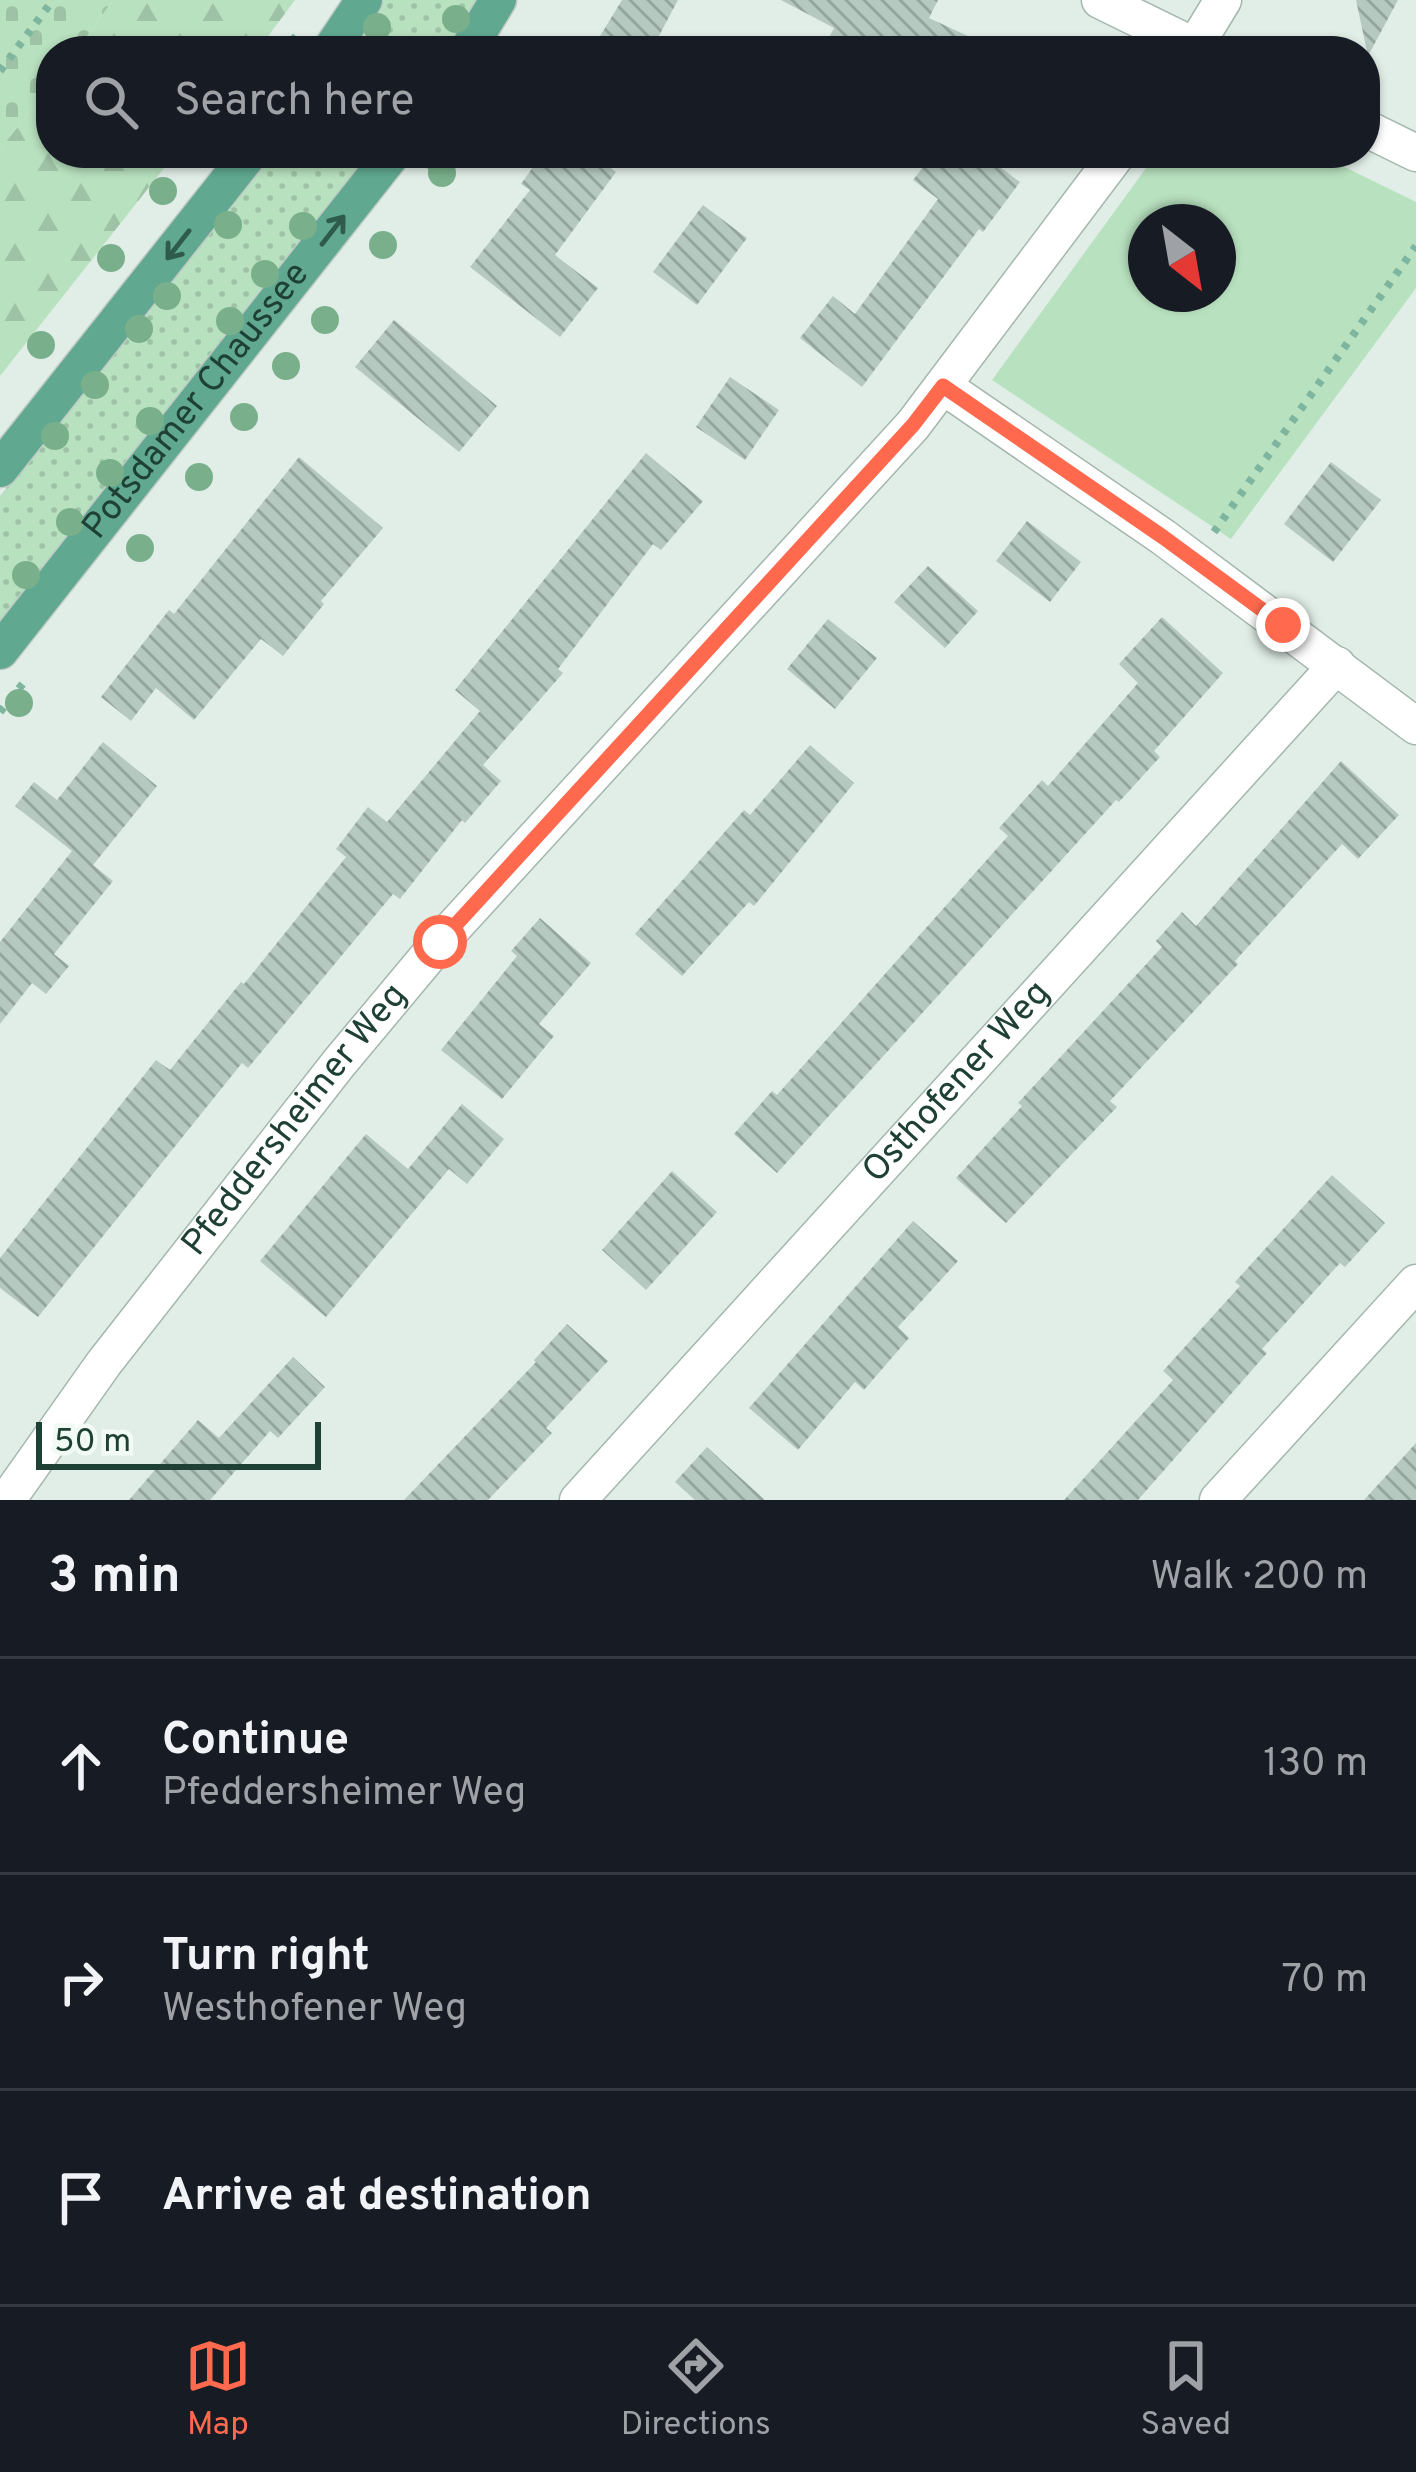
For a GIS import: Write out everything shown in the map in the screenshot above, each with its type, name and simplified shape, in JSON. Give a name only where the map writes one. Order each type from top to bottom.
[{"type":"main road","points":[[340,36],[364,0]]},
{"type":"main road","points":[[476,36],[498,0]]},
{"type":"main road","points":[[0,469],[238,168]]},
{"type":"main road","name":"Potsdamer Chaussee","points":[[0,651],[381,168]]},
{"type":"street","points":[[1100,0],[1170,36]]},
{"type":"street","points":[[1204,36],[1222,0]]},
{"type":"street","points":[[1380,135],[1416,153]]},
{"type":"street","name":"Pfeddersheimer Weg","points":[[7,1500],[104,1363],[339,1063],[440,942],[913,425],[1107,168]]},
{"type":"street","points":[[943,386],[1163,537],[1416,726]]},
{"type":"street","name":"Osthofener Weg","points":[[578,1500],[1337,665]]},
{"type":"street","points":[[1219,1500],[1416,1283]]},
{"type":"path","points":[[0,71],[52,0]]},
{"type":"path","points":[[1210,538],[1416,246]]},
{"type":"green space","points":[[0,0],[113,0],[87,36],[36,36],[36,104],[0,149]]},
{"type":"green space","points":[[113,0],[295,0],[268,36],[87,36]]},
{"type":"green space","points":[[384,0],[478,0],[456,36],[360,36]]},
{"type":"green space","points":[[36,104],[36,168],[164,168],[0,376],[0,149]]},
{"type":"green space","points":[[258,168],[359,168],[0,623],[0,496]]},
{"type":"green space","points":[[1146,168],[1347,168],[1416,202],[1416,288],[1231,539],[992,380]]},
{"type":"building","points":[[622,0],[678,0],[659,36],[600,36]]},
{"type":"building","points":[[781,0],[938,0],[929,18],[968,36],[830,36],[834,28]]},
{"type":"building","points":[[1356,0],[1398,0],[1379,36],[1364,36]]},
{"type":"building","points":[[532,168],[611,168],[616,172],[555,255],[598,288],[560,337],[470,267],[530,190],[521,184]]},
{"type":"building","points":[[922,168],[1001,168],[1020,182],[983,232],[979,229],[862,387],[800,338],[833,296],[855,314],[938,199],[913,180]]},
{"type":"building","points":[[703,205],[747,238],[697,305],[653,272]]},
{"type":"building","points":[[394,320],[497,406],[459,452],[355,367]]},
{"type":"building","points":[[730,377],[779,410],[745,460],[696,427]]},
{"type":"building","points":[[646,453],[703,501],[661,550],[653,544],[558,669],[563,673],[483,765],[501,781],[465,823],[462,820],[400,899],[393,894],[248,1068],[242,1063],[38,1317],[0,1288],[0,1258],[156,1060],[170,1070],[244,984],[346,857],[336,849],[368,807],[387,822],[480,711],[455,690]]},
{"type":"building","points":[[299,457],[383,528],[321,601],[324,604],[283,656],[261,639],[194,720],[156,688],[131,721],[101,697]]},
{"type":"building","points":[[1331,462],[1381,500],[1333,562],[1284,524]]},
{"type":"building","points":[[1027,521],[1081,562],[1050,602],[996,561]]},
{"type":"building","points":[[928,566],[978,611],[945,648],[894,602]]},
{"type":"building","points":[[1162,617],[1223,673],[1154,751],[1160,757],[777,1173],[734,1134],[772,1091],[777,1095],[1008,836],[999,828],[1042,780],[1048,786],[1138,683],[1119,664]]},
{"type":"building","points":[[828,619],[877,658],[835,709],[787,669]]},
{"type":"building","points":[[103,742],[157,786],[93,865],[113,881],[54,954],[69,966],[46,994],[32,983],[0,1024],[0,942],[72,851],[15,806],[34,782],[57,800]]},
{"type":"building","points":[[810,745],[854,783],[754,906],[749,902],[682,976],[635,934],[744,810],[750,815]]},
{"type":"building","points":[[1341,761],[1399,815],[1358,859],[1342,844],[1110,1101],[1117,1107],[1006,1223],[956,1178],[1022,1106],[1018,1103],[1162,947],[1156,941],[1182,912],[1196,926]]},
{"type":"building","points":[[540,918],[591,963],[539,1024],[554,1036],[502,1099],[441,1050],[517,956],[511,951]]},
{"type":"building","points":[[462,1104],[504,1139],[467,1184],[449,1169],[326,1317],[260,1261],[366,1134],[408,1169]]},
{"type":"building","points":[[672,1171],[717,1212],[646,1290],[602,1250]]},
{"type":"building","points":[[1332,1175],[1385,1223],[1345,1267],[1340,1263],[1262,1349],[1267,1353],[1138,1500],[1064,1500],[1173,1380],[1163,1371]]},
{"type":"building","points":[[913,1221],[958,1261],[898,1327],[909,1338],[864,1390],[855,1382],[798,1450],[749,1408]]},
{"type":"building","points":[[567,1324],[608,1361],[546,1428],[552,1433],[488,1500],[404,1500],[536,1362]]},
{"type":"building","points":[[293,1357],[325,1387],[278,1438],[270,1431],[210,1500],[129,1500],[198,1420],[219,1438]]},
{"type":"building","points":[[1416,1443],[1416,1500],[1364,1500]]},
{"type":"building","points":[[707,1447],[765,1500],[695,1500],[675,1482]]},
{"type":"route","points":[[440,942],[913,425],[943,386],[1283,625]]}]
